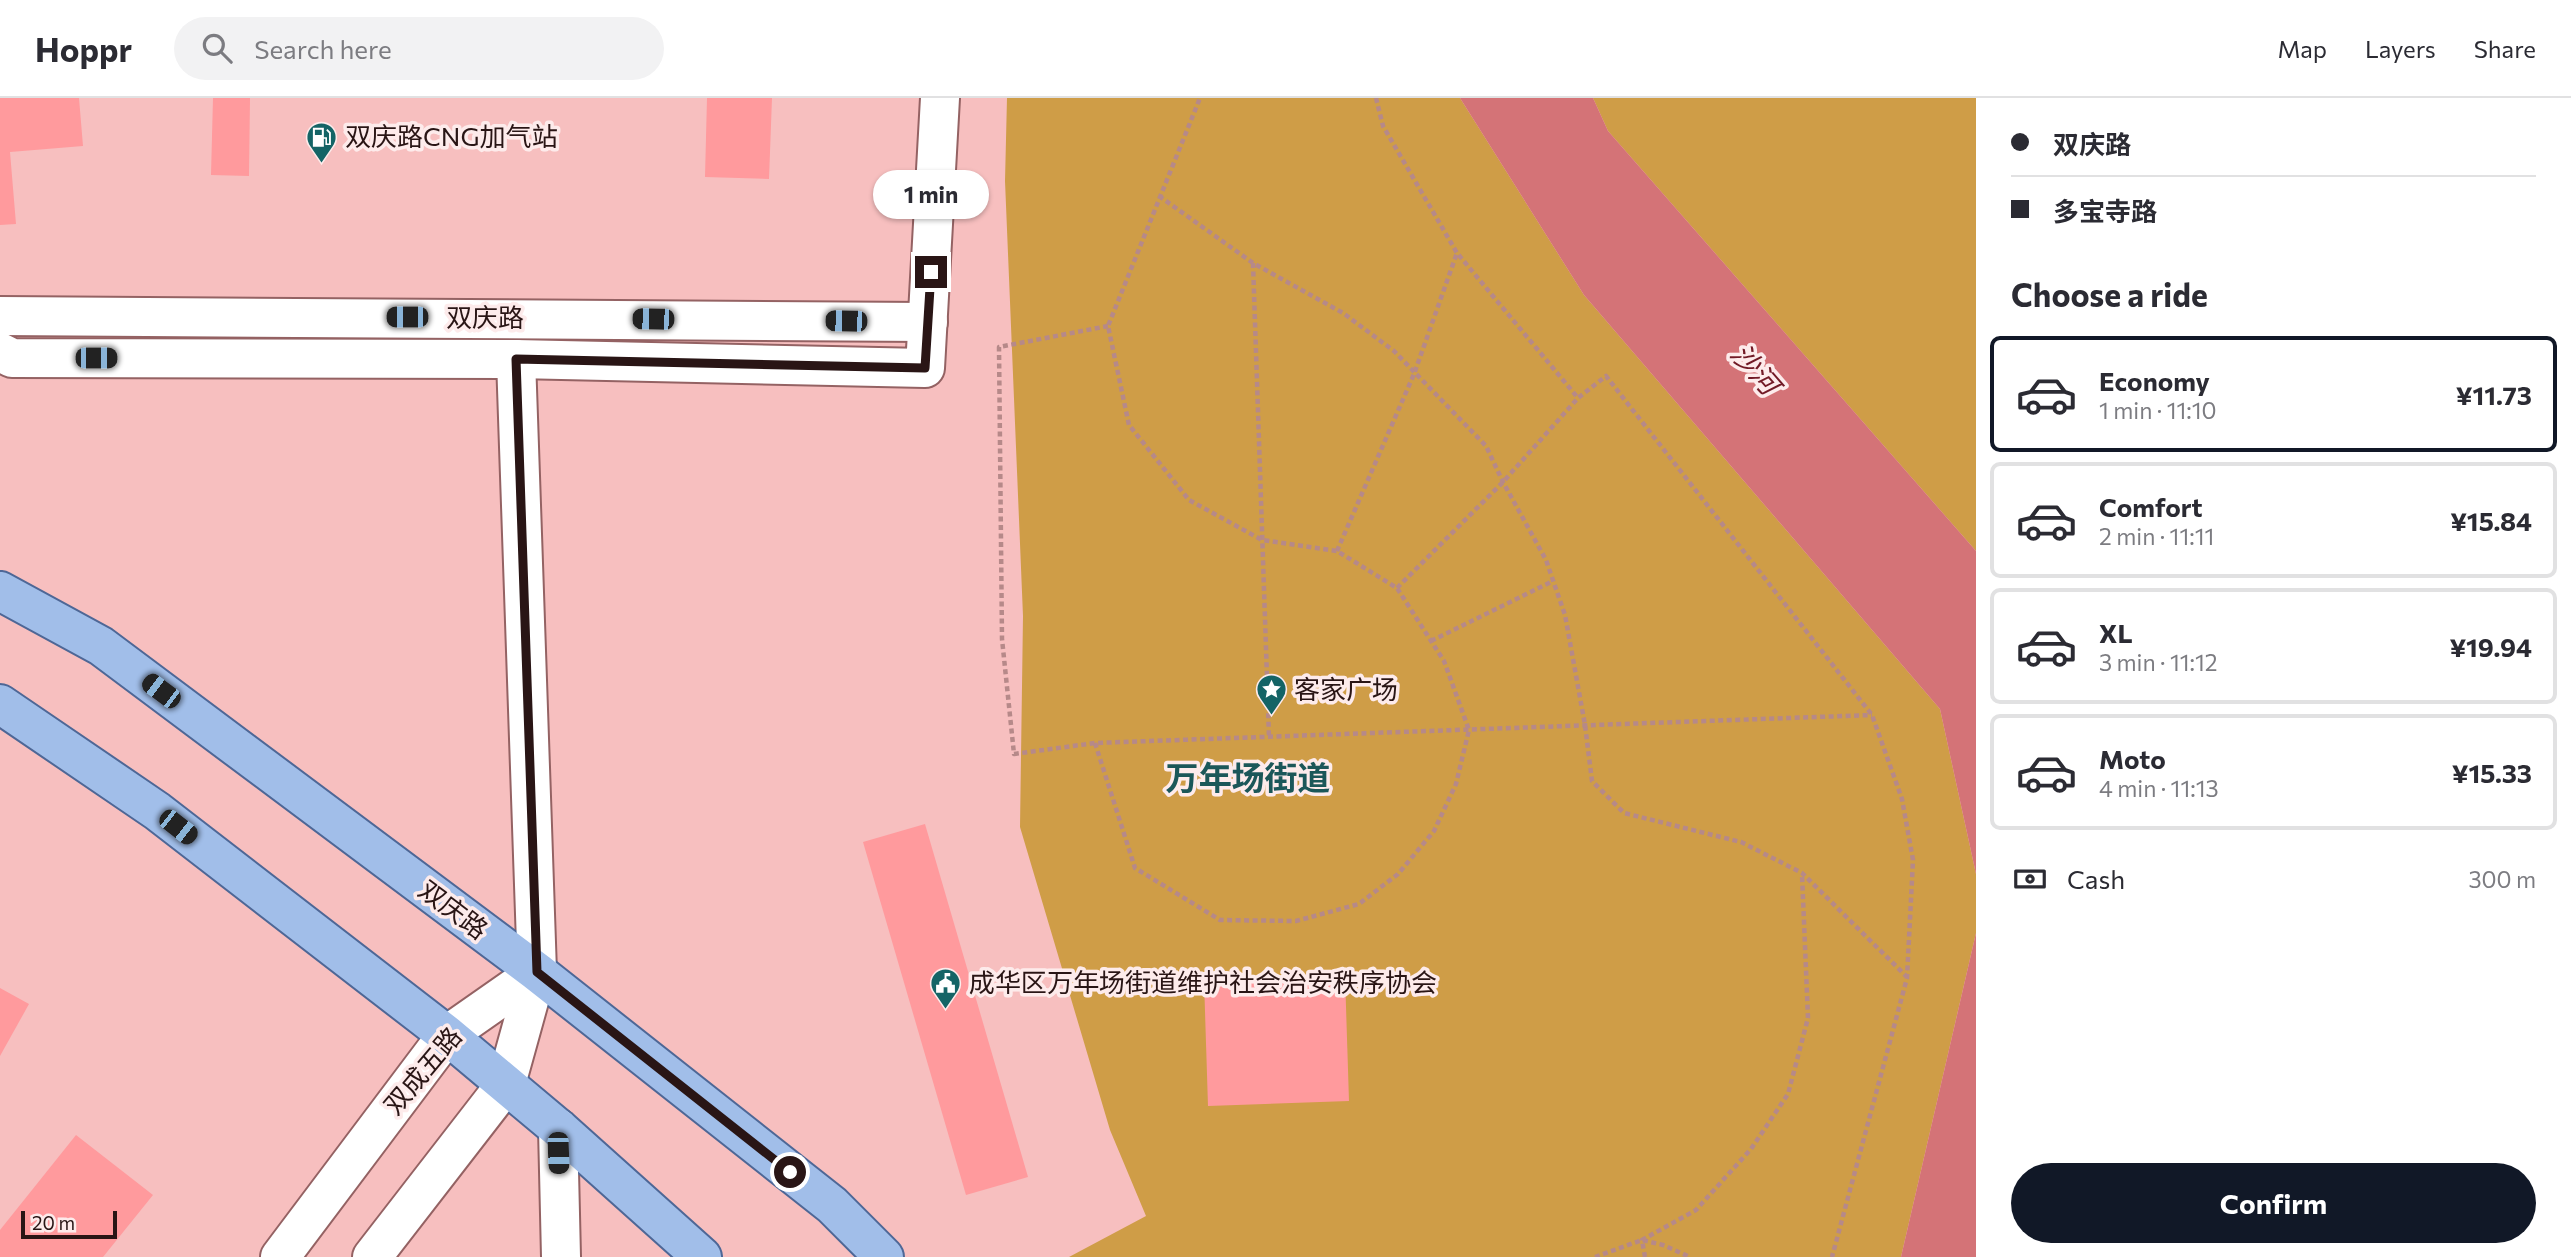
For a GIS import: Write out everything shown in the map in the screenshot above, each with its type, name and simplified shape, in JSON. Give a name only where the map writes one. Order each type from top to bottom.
[{"type":"main road","name":"双庆路","points":[[0,591],[101,646],[537,972],[832,1205],[884,1257]]},
{"type":"main road","points":[[0,704],[157,811],[447,1035],[558,1128],[702,1257]]},
{"type":"street","points":[[928,322],[940,98]]},
{"type":"street","name":"双庆路","points":[[0,316],[928,322],[925,368],[516,359],[12,358],[0,352]]},
{"type":"street","points":[[372,1257],[506,1084],[537,972],[516,359]]},
{"type":"street","name":"双成五路","points":[[280,1257],[447,1035],[537,972]]},
{"type":"street","points":[[558,1128],[561,1257]]},
{"type":"path","points":[[1095,743],[1135,868],[1220,920],[1296,921],[1359,904],[1398,874],[1434,831],[1456,784],[1469,730],[1444,661],[1397,588],[1337,551],[1262,540],[1189,500],[1129,425],[1108,326],[1200,98]]},
{"type":"path","points":[[1376,98],[1383,126],[1457,253],[1578,398]]},
{"type":"path","points":[[1159,196],[1253,263],[1343,313],[1394,351],[1486,446],[1546,560],[1565,615],[1586,725],[1592,781],[1625,813],[1741,842],[1802,873],[1908,978]]},
{"type":"path","points":[[1337,551],[1414,374],[1457,253]]},
{"type":"path","points":[[1253,263],[1269,737]]},
{"type":"path","points":[[1108,326],[999,347],[1002,639],[1014,754],[1095,743],[1872,715]]},
{"type":"path","points":[[1397,588],[1503,482],[1578,398],[1606,376],[1872,715],[1902,799],[1913,860],[1908,978],[1832,1257]]},
{"type":"path","points":[[1431,641],[1553,581]]},
{"type":"path","points":[[1595,1257],[1642,1240],[1696,1210],[1751,1149],[1788,1094],[1808,1018],[1802,873]]},
{"type":"path","points":[[1642,1240],[1645,1257]]},
{"type":"path","points":[[1642,1240],[1663,1245],[1690,1257]]},
{"type":"shaded area","points":[[1007,98],[1460,98],[1584,295],[1940,709],[1976,874],[1976,933],[1901,1257],[1069,1257],[1146,1216],[1110,1130],[1020,827],[1023,616],[1005,181]]},
{"type":"shaded area","points":[[1593,98],[1976,98],[1976,551],[1608,131]]},
{"type":"water","name":"沙河","points":[[1460,98],[1593,98],[1608,131],[1976,551],[1976,874],[1940,709],[1584,295]]},
{"type":"water","points":[[1976,933],[1976,1257],[1901,1257]]},
{"type":"building","points":[[0,98],[79,98],[83,146],[10,152],[16,224],[0,225]]},
{"type":"building","points":[[213,98],[250,98],[249,176],[211,175]]},
{"type":"building","points":[[707,98],[772,98],[769,179],[705,177]]},
{"type":"building","name":"成华区万年场街道维护社会治安秩序协会","points":[[925,824],[1028,1177],[966,1195],[863,842]]},
{"type":"building","points":[[1345,975],[1349,1101],[1208,1106],[1204,980]]},
{"type":"building","points":[[0,988],[29,1004],[0,1056]]},
{"type":"building","points":[[76,1135],[153,1195],[103,1257],[0,1257],[0,1230]]},
{"type":"place","name":"双庆路CNG加气站","points":[[322,164]]},
{"type":"place","name":"客家广场","points":[[1271,717]]},
{"type":"place","name":"成华区万年场街道维护社会治安秩序协会","points":[[946,1010]]},
{"type":"district","name":"万年场街道","points":[[1248,778]]},
{"type":"route","points":[[790,1172],[537,972],[516,359],[925,368],[931,272]]}]
